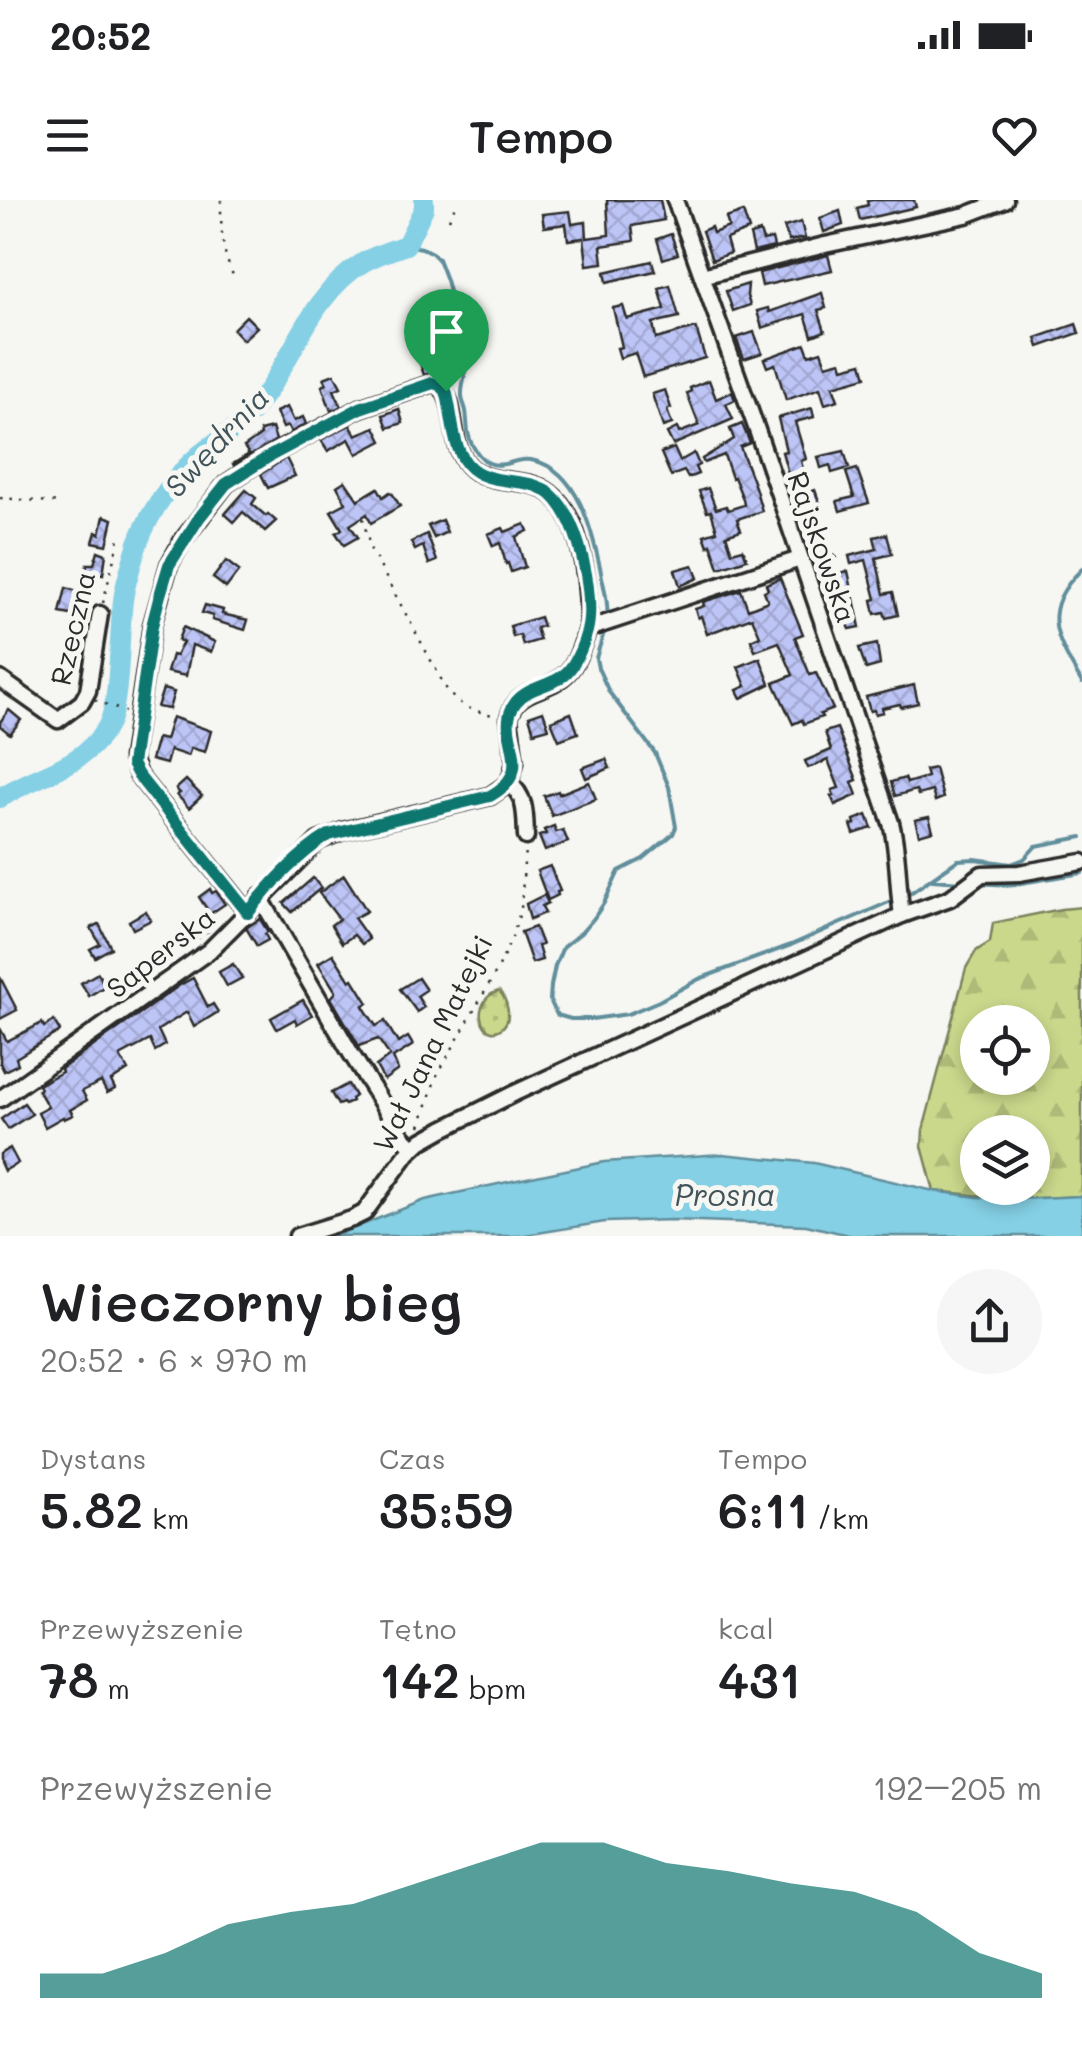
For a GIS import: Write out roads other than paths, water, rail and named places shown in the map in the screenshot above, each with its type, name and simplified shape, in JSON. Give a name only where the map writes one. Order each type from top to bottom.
[{"type":"street","name":"Rajskowska","points":[[675,200],[892,824],[902,915]]},
{"type":"street","points":[[702,276],[966,215],[1005,200]]},
{"type":"street","points":[[248,913],[132,764],[152,626],[169,565],[226,484],[360,408],[433,383],[446,391],[456,440],[469,466],[492,478],[547,491],[558,501],[578,544],[586,575],[592,628],[575,662],[560,679],[528,692],[510,710],[515,764],[509,782],[522,797],[526,837]]},
{"type":"street","points":[[592,628],[800,559]]},
{"type":"street","name":"Rzeczna","points":[[0,679],[58,720],[82,702],[88,691],[100,614]]},
{"type":"street","name":"Saperska","points":[[0,1100],[209,950],[309,850],[329,835],[490,796],[509,782]]},
{"type":"street","points":[[260,897],[350,1052],[413,1148],[516,1092],[902,915],[950,898],[982,874],[1020,873],[1082,862]]},
{"type":"street","name":"Wał Jana Matejki","points":[[297,1236],[364,1213],[413,1148]]},
{"type":"water","name":"Prosna","points":[[722,1154],[814,1163],[960,1195],[960,1205],[1050,1205],[1050,1198],[1082,1196],[1082,1236],[853,1236],[806,1225],[672,1220],[605,1222],[519,1236],[334,1236],[425,1200],[604,1162]]},
{"type":"waterway","name":"Swędrnia","points":[[0,798],[71,762],[106,729],[115,702],[125,588],[138,543],[156,507],[189,465],[256,407],[329,292],[364,262],[406,245],[424,200]]},
{"type":"waterway","points":[[406,245],[432,253],[446,280],[466,358],[462,396],[471,443],[489,463],[526,460],[550,467],[572,489],[593,537],[607,620]]},
{"type":"waterway","points":[[1082,569],[1068,584],[1056,612],[1059,638],[1082,683]]},
{"type":"waterway","points":[[605,629],[596,658],[598,668],[609,692],[655,753],[669,787],[676,827],[643,859],[619,871],[594,918],[563,947],[551,986],[550,1000],[557,1015],[592,1019],[628,1014],[699,979],[791,945],[889,902]]},
{"type":"waterway","points":[[906,896],[958,860],[1011,864],[1024,859],[1036,846],[1082,837]]},
{"type":"waterway","points":[[978,883],[1009,885],[1082,873]]},
{"type":"waterway","points":[[932,880],[962,882]]}]
